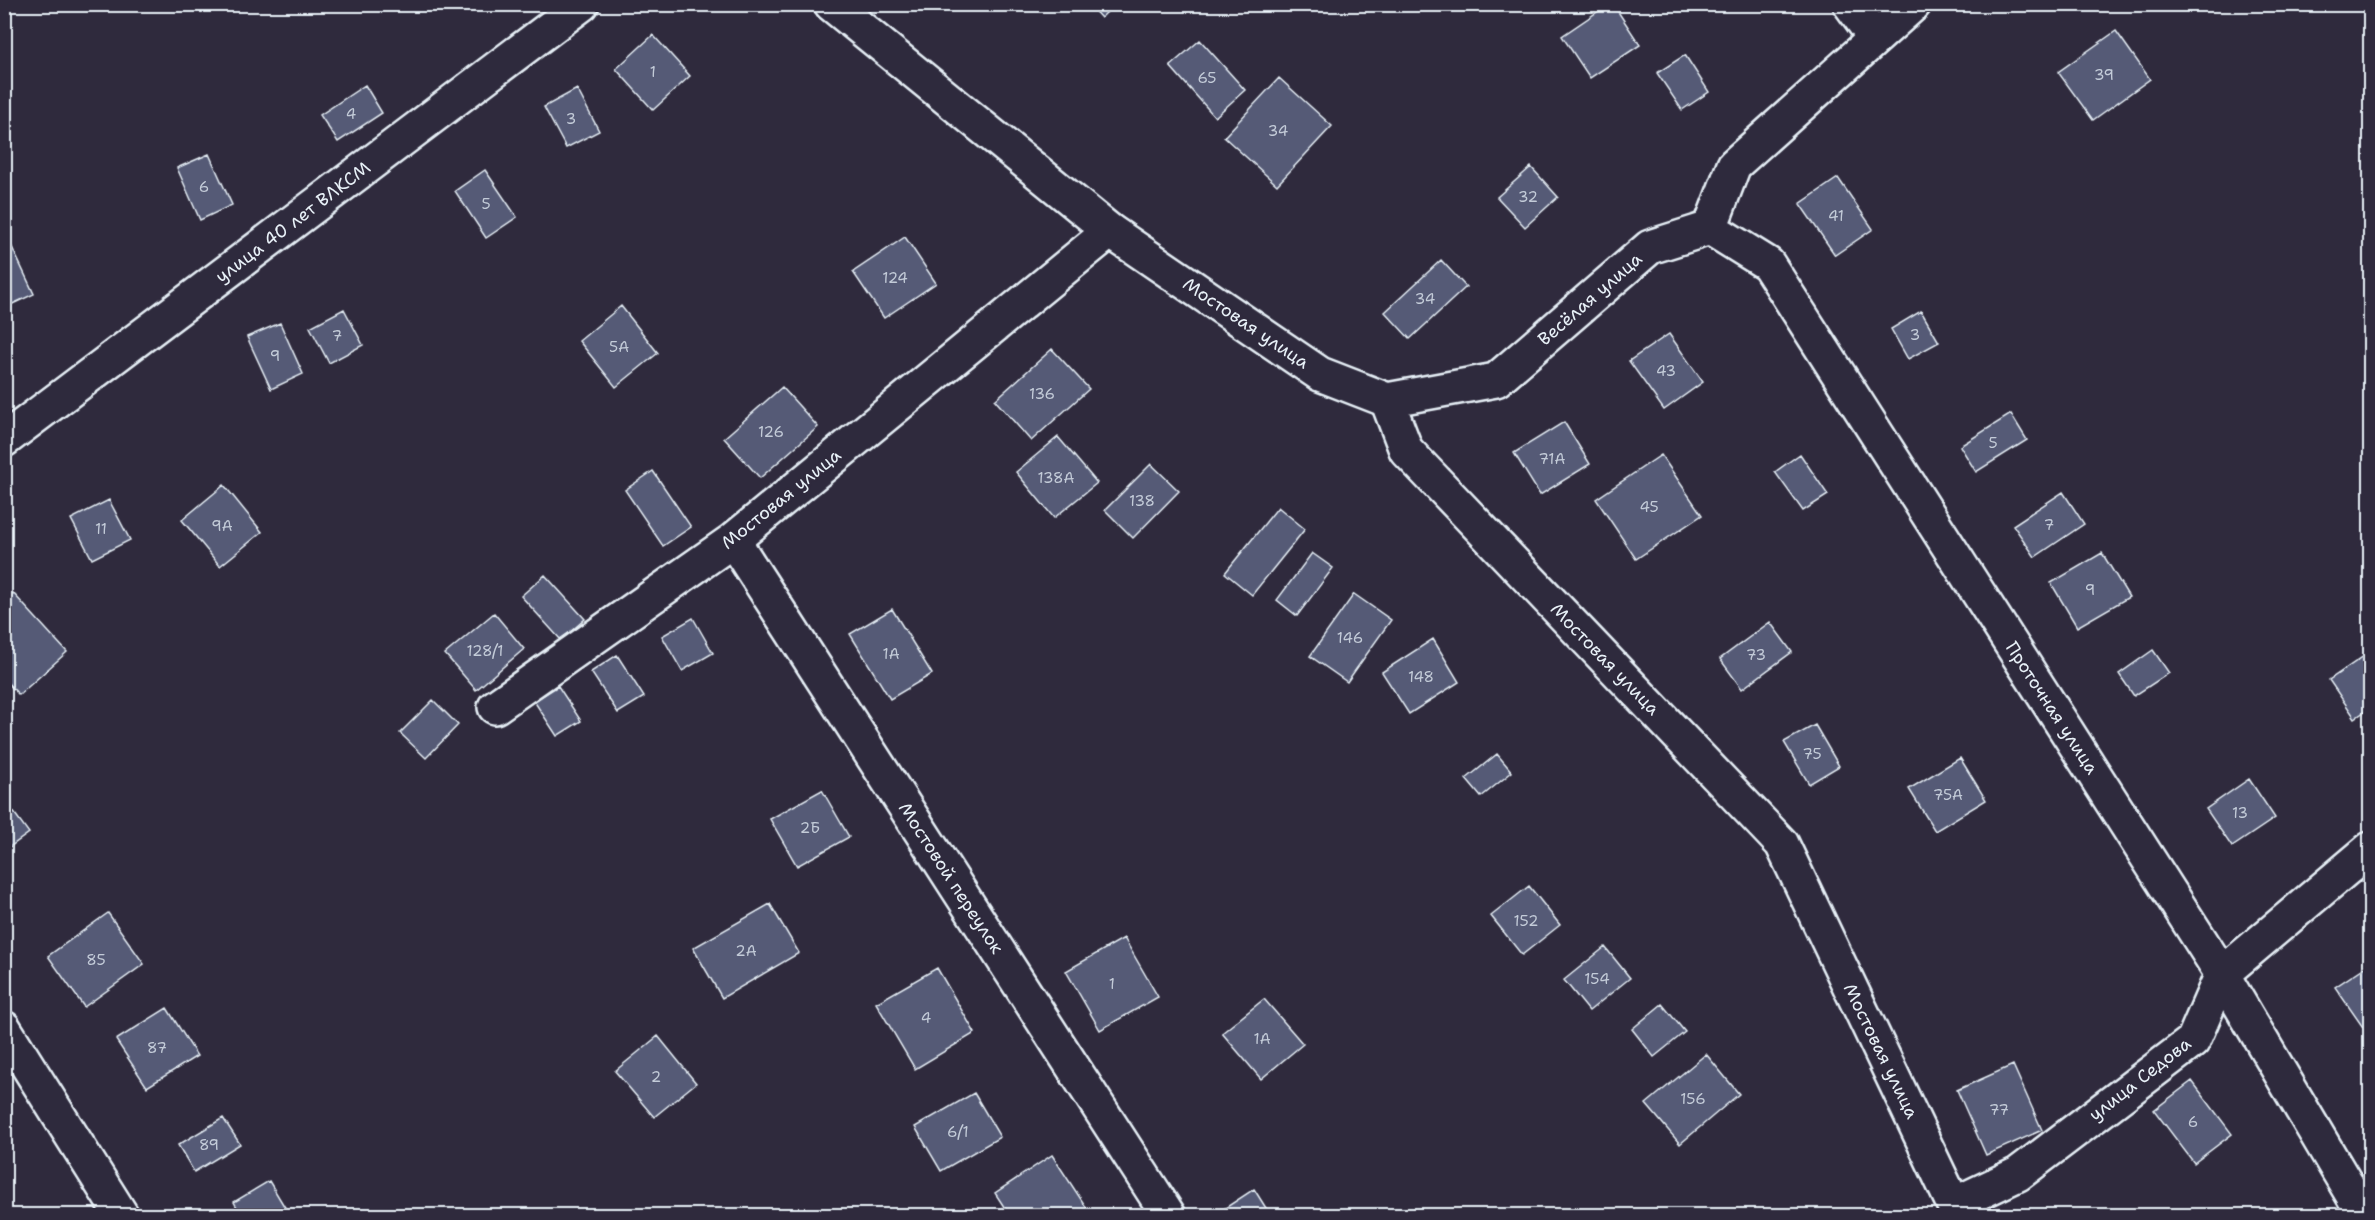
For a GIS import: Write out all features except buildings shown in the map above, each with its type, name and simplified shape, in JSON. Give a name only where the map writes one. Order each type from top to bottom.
[{"type":"street","name":"улица 40 лет ВЛКСМ","points":[[4,440],[582,4]]},
{"type":"street","name":"Мостовая улица","points":[[831,4],[1110,231],[1320,374],[1387,400],[1406,450],[1782,844],[1957,1210]]},
{"type":"street","points":[[1850,4],[1875,38]]},
{"type":"street","points":[[1710,228],[1734,165],[1914,4]]},
{"type":"street","name":"Весёлая улица","points":[[1387,400],[1497,380],[1650,247],[1710,228]]},
{"type":"street","name":"Проточная улица","points":[[1710,228],[1768,264],[2222,974],[2365,1215]]},
{"type":"street","name":"Мостовая улица","points":[[495,707],[733,540],[1110,231]]},
{"type":"street","name":"Мостовой переулок","points":[[733,540],[1169,1215]]},
{"type":"street","name":"улица Седова","points":[[1957,1210],[2018,1174],[2193,1041],[2222,974],[2370,849]]},
{"type":"street","points":[[4,1028],[122,1215]]}]
